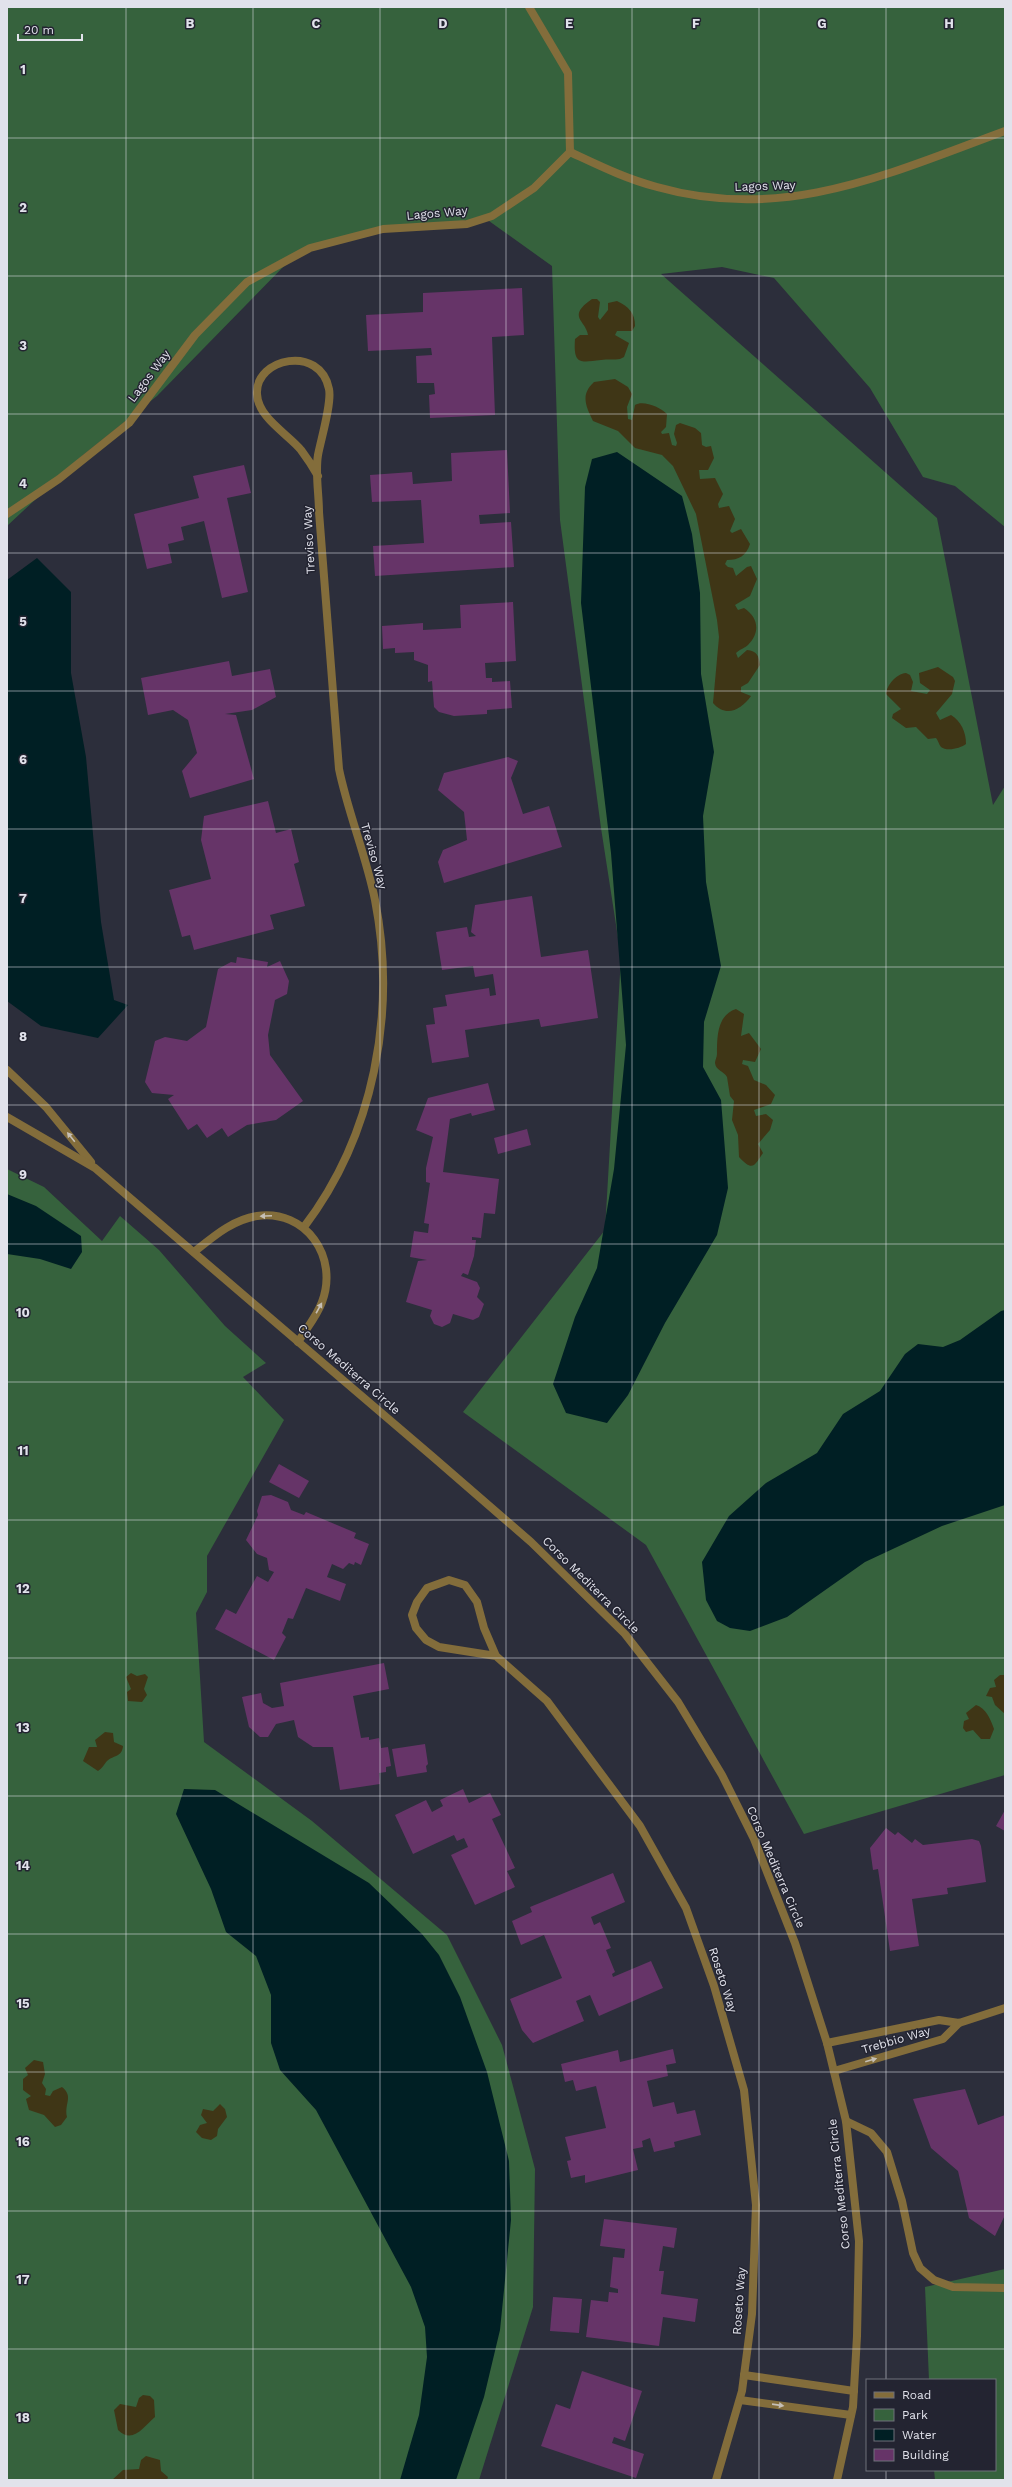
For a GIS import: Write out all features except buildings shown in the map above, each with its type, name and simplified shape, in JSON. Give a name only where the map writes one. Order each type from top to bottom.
[{"type":"street","points":[[529,7],[568,73],[570,152]]},
{"type":"street","name":"Lagos Way","points":[[7,514],[59,479],[129,423],[195,335],[247,282],[310,248],[383,230],[467,224],[492,216],[534,188],[570,152],[626,177],[676,192],[732,199],[786,199],[856,185],[1005,132]]},
{"type":"street","name":"Treviso Way","points":[[304,1227],[333,1184],[352,1144],[370,1086],[383,1014],[381,934],[374,898],[346,804],[339,769],[324,582],[318,476],[318,457],[330,390],[321,370],[303,360],[284,362],[270,368],[261,379],[257,394],[261,407],[271,421],[302,451],[318,476]]},
{"type":"street","name":"Corso Mediterra Circle","points":[[7,1070],[46,1107],[95,1168]]},
{"type":"street","name":"Corso Mediterra Circle","points":[[7,1117],[95,1168],[530,1542],[625,1634],[678,1702],[722,1775],[754,1839],[795,1943],[827,2043],[846,2121],[859,2241],[854,2391],[851,2415],[837,2480]]},
{"type":"street","points":[[194,1252],[236,1222],[256,1216],[277,1215],[304,1227],[319,1247],[327,1264],[322,1302],[298,1342]]},
{"type":"street","name":"Roseto Way","points":[[496,1656],[438,1647],[426,1640],[416,1628],[412,1615],[416,1602],[427,1588],[449,1580],[465,1585],[477,1602],[484,1628],[496,1656],[547,1702],[640,1826],[686,1908],[714,1986],[744,2090],[756,2205],[752,2314],[740,2400],[716,2480]]},
{"type":"street","name":"Trebbio Way","points":[[827,2043],[939,2020],[959,2023],[1005,2008]]},
{"type":"street","name":"Trebbio Way","points":[[834,2071],[943,2039],[959,2023]]},
{"type":"street","points":[[846,2121],[871,2133],[887,2152],[902,2201],[912,2253],[920,2268],[934,2280],[953,2287],[1005,2288]]},
{"type":"street","points":[[744,2375],[854,2391]]},
{"type":"street","points":[[740,2400],[851,2415]]},
{"type":"green space","points":[[7,7],[1005,7],[1005,527],[955,486],[923,477],[870,388],[774,278],[722,267],[661,274],[937,518],[993,805],[1005,786],[1005,1775],[804,1834],[646,1545],[463,1412],[605,1230],[621,957],[601,828],[560,520],[552,266],[482,216],[477,219],[382,231],[321,244],[286,264],[157,396],[83,455],[7,526]]},
{"type":"green space","points":[[7,1169],[44,1187],[102,1241],[120,1216],[159,1250],[225,1326],[266,1363],[243,1377],[284,1420],[207,1556],[207,1592],[196,1613],[204,1742],[312,1821],[447,1935],[502,2045],[535,2169],[533,2307],[479,2480],[7,2480]]},
{"type":"green space","points":[[1005,2269],[1005,2480],[935,2480],[934,2471],[996,2471],[996,2379],[929,2379],[925,2287]]},
{"type":"sand","points":[[592,299],[597,299],[600,302],[598,317],[600,320],[608,310],[608,303],[617,301],[628,308],[634,317],[635,326],[632,331],[617,331],[615,335],[629,343],[624,357],[620,359],[588,361],[583,361],[577,358],[575,354],[575,339],[580,335],[588,335],[587,330],[580,318],[580,310]]},
{"type":"sand","points":[[615,379],[628,387],[632,394],[627,407],[628,419],[632,420],[635,405],[642,403],[656,407],[667,414],[666,427],[661,432],[662,434],[669,433],[672,445],[676,446],[677,443],[674,434],[676,425],[680,423],[695,428],[701,433],[702,445],[706,447],[711,446],[714,458],[708,470],[699,470],[700,479],[715,478],[723,494],[718,504],[719,508],[729,506],[735,519],[730,531],[732,533],[741,529],[750,544],[742,556],[727,560],[725,564],[728,567],[733,568],[736,576],[747,567],[751,566],[757,579],[750,596],[735,605],[738,610],[744,608],[749,612],[755,620],[756,625],[755,635],[752,640],[747,646],[736,653],[738,658],[747,650],[755,653],[759,659],[760,665],[748,683],[741,687],[741,692],[751,696],[743,705],[733,710],[723,710],[718,708],[713,703],[719,637],[717,620],[696,514],[673,466],[662,455],[635,448],[618,431],[593,421],[588,410],[586,401],[587,391],[594,382]]},
{"type":"sand","points":[[938,667],[953,677],[955,681],[952,694],[936,713],[940,720],[951,715],[955,717],[962,727],[966,744],[954,749],[941,747],[936,738],[928,739],[916,727],[906,728],[892,718],[893,714],[901,709],[886,694],[888,687],[893,680],[899,675],[906,673],[910,675],[913,682],[911,691],[927,694],[930,690],[920,683],[919,673]]},
{"type":"sand","points":[[736,1009],[744,1014],[741,1036],[749,1033],[761,1049],[755,1062],[743,1060],[742,1064],[748,1066],[754,1080],[766,1085],[775,1095],[771,1104],[754,1110],[756,1116],[766,1114],[773,1120],[770,1130],[758,1144],[763,1153],[753,1166],[747,1165],[739,1157],[738,1135],[732,1120],[734,1101],[730,1096],[727,1077],[717,1068],[715,1063],[719,1027],[725,1016]]},
{"type":"sand","points":[[131,1673],[137,1676],[145,1674],[148,1677],[144,1689],[147,1695],[142,1702],[128,1701],[127,1692],[131,1689],[126,1677]]},
{"type":"sand","points":[[1000,1675],[1005,1675],[1005,1714],[995,1705],[992,1697],[986,1696],[990,1688],[996,1687],[994,1680]]},
{"type":"sand","points":[[976,1705],[983,1709],[988,1715],[994,1729],[990,1739],[981,1739],[973,1730],[966,1732],[963,1728],[964,1721],[969,1719],[966,1713]]},
{"type":"sand","points":[[105,1732],[113,1733],[114,1742],[123,1746],[119,1754],[107,1761],[98,1771],[83,1761],[89,1747],[97,1747],[95,1740]]},
{"type":"sand","points":[[34,2060],[43,2062],[45,2074],[42,2083],[46,2089],[45,2095],[50,2096],[53,2091],[62,2087],[66,2091],[68,2097],[66,2112],[67,2117],[61,2125],[55,2127],[44,2115],[29,2110],[26,2099],[31,2096],[23,2090],[23,2079],[28,2075],[25,2068]]},
{"type":"sand","points":[[220,2104],[225,2109],[227,2117],[218,2129],[217,2136],[211,2140],[202,2138],[196,2132],[200,2125],[207,2123],[201,2115],[203,2109],[213,2111]]},
{"type":"sand","points":[[143,2395],[150,2396],[154,2400],[155,2417],[133,2435],[129,2436],[123,2434],[118,2430],[114,2410],[120,2404],[136,2407],[139,2398]]},
{"type":"sand","points":[[146,2456],[160,2460],[161,2471],[168,2477],[167,2480],[112,2480],[123,2470],[139,2469],[141,2460]]},
{"type":"water","points":[[617,452],[682,496],[692,534],[700,593],[701,674],[714,752],[703,816],[706,882],[721,966],[704,1022],[703,1067],[721,1100],[728,1188],[717,1235],[665,1323],[628,1395],[607,1423],[566,1413],[553,1384],[575,1317],[597,1268],[614,1169],[626,1045],[611,853],[581,603],[585,487],[592,459]]},
{"type":"water","points":[[37,558],[71,592],[71,673],[86,757],[101,922],[114,1000],[128,1005],[98,1038],[41,1026],[7,1001],[7,580]]},
{"type":"water","points":[[7,1194],[36,1206],[81,1236],[82,1252],[71,1269],[40,1259],[7,1254]]},
{"type":"water","points":[[1005,1310],[1005,1505],[942,1526],[865,1562],[787,1617],[750,1631],[730,1628],[717,1621],[706,1600],[702,1562],[729,1516],[766,1483],[817,1453],[843,1414],[880,1391],[905,1354],[918,1344],[943,1347],[960,1340],[1001,1311]]},
{"type":"water","points":[[184,1789],[215,1790],[369,1883],[422,1934],[439,1955],[460,1997],[487,2072],[509,2161],[511,2220],[500,2330],[484,2397],[456,2480],[400,2480],[419,2415],[427,2357],[425,2327],[411,2287],[316,2110],[280,2070],[271,2043],[271,1995],[256,1956],[226,1932],[211,1889],[176,1814]]}]
